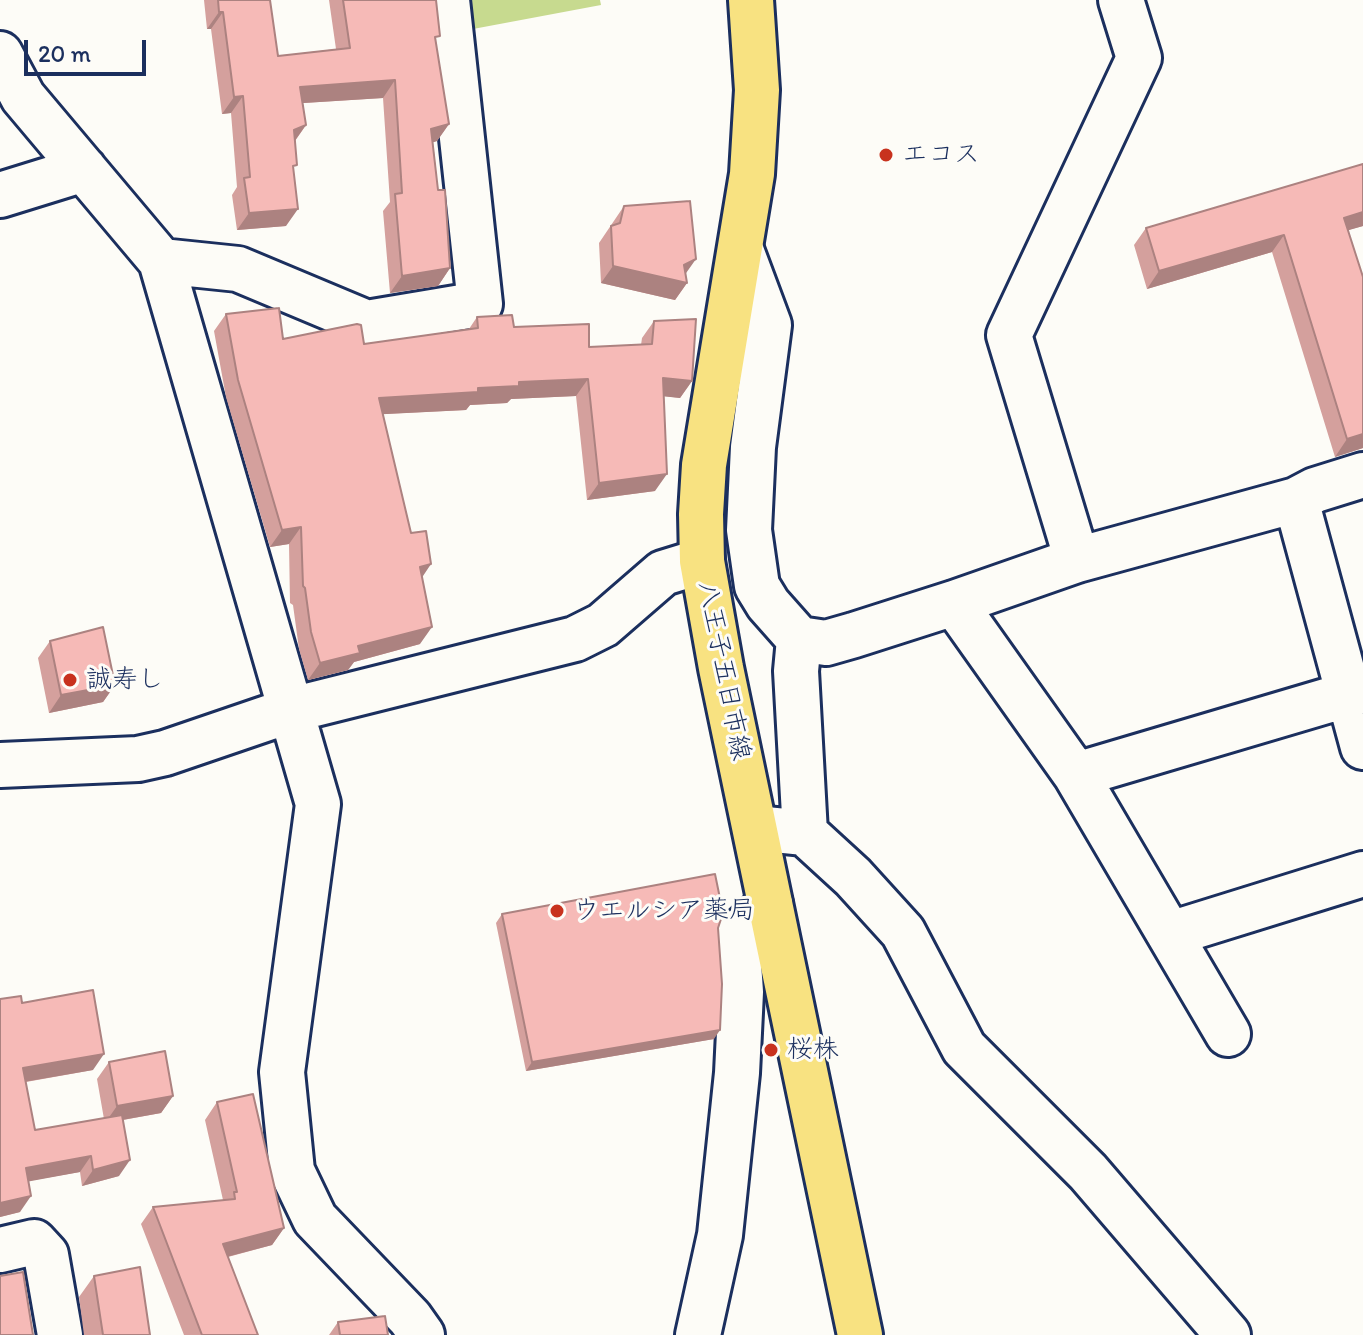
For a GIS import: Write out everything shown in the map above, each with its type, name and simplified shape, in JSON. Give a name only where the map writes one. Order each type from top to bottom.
[{"type":"main road","name":"八王子五日市線","points":[[751,0],[757,90],[752,174],[704,465],[702,561],[721,668],[860,1335]]},
{"type":"street","points":[[161,261],[238,269],[367,323],[480,304],[447,0]]},
{"type":"street","points":[[1077,560],[1009,335],[1139,58],[1121,0]]},
{"type":"street","points":[[0,54],[23,97],[161,261],[318,804],[282,1072],[292,1171],[315,1219],[410,1318],[422,1335]]},
{"type":"street","points":[[0,195],[84,169]]},
{"type":"street","points":[[741,250],[769,325],[753,447],[749,530],[757,586],[768,604],[799,639],[826,643],[1077,560],[1296,500],[1315,490],[1363,475]]},
{"type":"street","points":[[1296,500],[1356,692],[1363,747]]},
{"type":"street","points":[[0,765],[138,759],[165,753],[291,710],[575,639],[603,625],[663,573],[702,561]]},
{"type":"street","points":[[954,603],[1076,775],[1228,1034]]},
{"type":"street","points":[[799,639],[796,671],[805,833]]},
{"type":"street","points":[[1076,775],[1356,692]]},
{"type":"street","points":[[755,828],[805,833],[853,877],[903,932],[964,1048],[1088,1172],[1228,1335]]},
{"type":"street","points":[[1170,934],[1363,874]]},
{"type":"street","points":[[698,1335],[720,1235],[737,1073],[741,992],[737,935],[770,904]]},
{"type":"street","points":[[0,1250],[34,1242],[46,1255],[60,1335]]},
{"type":"green space","points":[[472,0],[600,0],[601,5],[473,29]]},
{"type":"building","points":[[218,0],[270,0],[278,56],[350,48],[343,0],[436,0],[440,36],[435,37],[449,124],[431,129],[438,190],[445,190],[450,268],[402,276],[395,194],[402,193],[395,80],[300,87],[306,125],[294,130],[297,165],[293,166],[298,209],[249,213],[244,178],[250,177],[243,96],[234,97],[223,12],[219,12]]},
{"type":"building","points":[[1363,164],[1363,212],[1344,218],[1363,277],[1363,434],[1347,439],[1284,235],[1159,271],[1146,228]]},
{"type":"building","points":[[690,201],[696,259],[684,265],[687,283],[613,266],[611,226],[620,223],[624,206]]},
{"type":"building","points":[[279,308],[283,339],[357,324],[361,325],[364,344],[478,328],[477,317],[512,315],[514,327],[589,324],[589,347],[652,344],[654,321],[696,319],[692,381],[663,378],[667,474],[599,483],[588,379],[519,382],[519,386],[478,388],[478,392],[379,398],[411,533],[426,531],[431,564],[420,567],[432,627],[358,646],[360,653],[320,663],[303,586],[301,527],[282,530],[238,380],[226,314]]},
{"type":"building","points":[[103,627],[115,685],[61,695],[50,641]]},
{"type":"building","points":[[715,874],[723,913],[718,928],[722,984],[720,1030],[532,1062],[502,914]]},
{"type":"building","points":[[93,990],[104,1054],[23,1068],[35,1130],[122,1115],[130,1160],[93,1170],[91,1156],[26,1168],[31,1196],[0,1203],[0,999],[21,996],[22,1003]]},
{"type":"building","points":[[165,1051],[173,1096],[117,1106],[109,1062]]},
{"type":"building","points":[[253,1094],[284,1228],[223,1244],[258,1335],[202,1335],[153,1207],[235,1199],[234,1192],[237,1192],[217,1102]]},
{"type":"building","points":[[140,1267],[150,1335],[103,1335],[94,1276]]},
{"type":"building","points":[[23,1272],[33,1335],[0,1335],[0,1276]]},
{"type":"building","points":[[385,1316],[388,1335],[340,1335],[338,1322]]},
{"type":"place","name":"エコス","points":[[886,155]]},
{"type":"place","name":"誠寿し","points":[[70,680]]},
{"type":"place","name":"ウエルシア薬局","points":[[557,911]]},
{"type":"place","name":"桜株","points":[[771,1050]]}]
